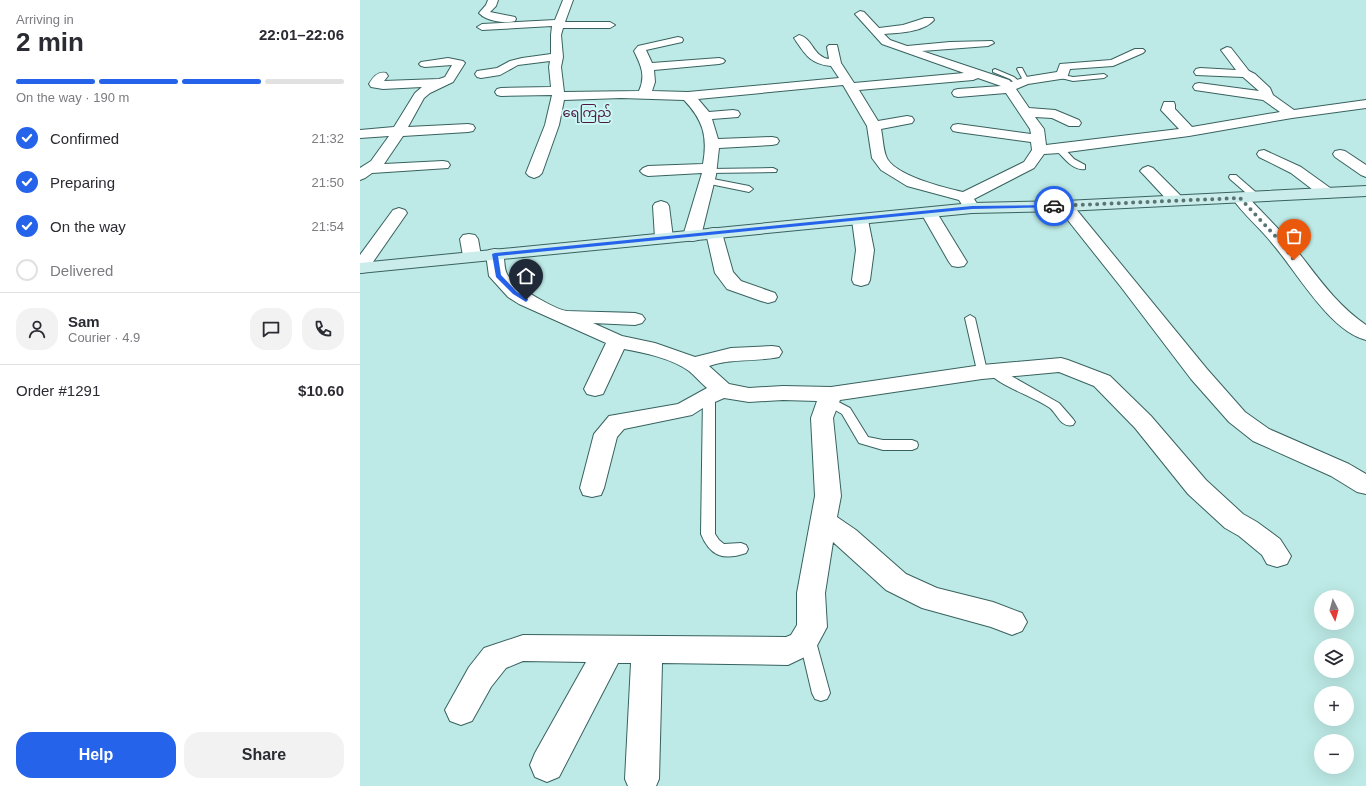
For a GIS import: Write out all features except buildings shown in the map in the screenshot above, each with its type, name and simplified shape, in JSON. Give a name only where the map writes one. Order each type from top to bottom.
[{"type":"street","points":[[493,0],[491,6],[484,13],[486,15],[534,24]]},
{"type":"street","points":[[534,173],[552,125],[558,93],[555,67],[568,0]]},
{"type":"street","points":[[860,14],[886,42],[903,50],[1005,83],[1016,85]]},
{"type":"street","points":[[482,27],[534,24],[564,19],[610,25]]},
{"type":"street","points":[[876,31],[887,31],[916,26],[924,24],[929,20]]},
{"type":"street","points":[[799,38],[819,62],[835,63]]},
{"type":"street","points":[[654,66],[640,51],[642,48],[678,40]]},
{"type":"street","points":[[903,50],[957,43],[988,43]]},
{"type":"street","points":[[833,47],[835,63],[874,126],[879,158],[886,167],[912,183],[968,202],[1065,206],[1366,190]]},
{"type":"street","points":[[1227,50],[1245,74]]},
{"type":"street","points":[[958,93],[1016,85],[1059,76],[1063,75],[1064,66],[1113,63],[1139,51]]},
{"type":"street","points":[[481,74],[500,71],[514,63],[522,61],[557,57]]},
{"type":"street","points":[[644,94],[649,84],[654,66],[660,63],[682,58]]},
{"type":"street","points":[[367,167],[388,149],[420,96],[426,90],[449,79],[459,63],[448,61],[425,64]]},
{"type":"street","points":[[654,66],[719,61]]},
{"type":"street","points":[[1200,72],[1245,74],[1251,77],[1266,91],[1266,96]]},
{"type":"street","points":[[501,92],[688,96],[766,83],[849,84],[955,79],[980,75]]},
{"type":"street","points":[[382,76],[375,84],[443,83]]},
{"type":"street","points":[[360,268],[929,213],[968,202],[1029,165],[1039,145],[1037,129],[1026,112],[1016,85]]},
{"type":"street","points":[[1198,87],[1266,96],[1292,114]]},
{"type":"street","points":[[688,96],[700,108],[705,116],[712,154],[709,174],[692,236]]},
{"type":"street","points":[[958,128],[980,130],[1060,149],[1189,132],[1292,114],[1366,104]]},
{"type":"street","points":[[1169,105],[1168,110],[1189,132]]},
{"type":"street","points":[[1026,112],[1055,114],[1074,123]]},
{"type":"street","points":[[705,116],[733,114]]},
{"type":"street","points":[[407,119],[426,117],[443,119]]},
{"type":"street","points":[[874,126],[907,120]]},
{"type":"street","points":[[360,134],[468,128]]},
{"type":"street","points":[[711,144],[772,141]]},
{"type":"street","points":[[1264,154],[1296,170],[1327,192]]},
{"type":"street","points":[[1340,154],[1366,172]]},
{"type":"street","points":[[367,167],[443,165]]},
{"type":"street","points":[[648,171],[709,174]]},
{"type":"street","points":[[1148,171],[1176,200]]},
{"type":"street","points":[[1248,197],[1257,216],[1278,239],[1310,282],[1342,317],[1366,334]]},
{"type":"street","points":[[661,206],[664,238]]},
{"type":"street","points":[[1065,206],[1128,283],[1199,374],[1237,417],[1260,435],[1340,470],[1366,485]]},
{"type":"street","points":[[360,268],[399,213]]},
{"type":"street","points":[[929,213],[958,262]]},
{"type":"street","points":[[860,220],[866,247],[866,258],[861,280]]},
{"type":"street","points":[[714,234],[724,273],[734,285],[768,297]]},
{"type":"street","points":[[469,239],[472,256]]},
{"type":"street","points":[[495,254],[498,276],[515,293],[526,300],[617,341],[648,347],[681,358],[696,366],[715,393]]},
{"type":"street","points":[[565,317],[589,316],[635,319]]},
{"type":"street","points":[[595,389],[617,341]]},
{"type":"street","points":[[696,366],[698,362],[704,360],[772,352]]},
{"type":"street","points":[[592,488],[606,434],[617,422],[684,410],[715,393],[748,395],[783,393],[830,398],[987,372],[1061,365],[1102,381],[1143,422],[1197,487],[1234,521],[1248,529],[1271,547],[1278,556]]},
{"type":"street","points":[[461,710],[480,677],[495,658],[523,648],[788,651],[802,644],[812,627],[811,593],[828,496],[822,418],[830,398]]},
{"type":"street","points":[[824,522],[847,538],[896,582],[932,599],[993,615],[1012,622]]},
{"type":"street","points":[[547,765],[609,649]]},
{"type":"street","points":[[642,779],[647,650]]},
{"type":"lane","points":[[1016,85],[1020,69]]},
{"type":"lane","points":[[995,71],[1012,78],[1016,85]]},
{"type":"lane","points":[[1059,76],[1073,78],[1104,76]]},
{"type":"lane","points":[[1060,149],[1071,161],[1082,167]]},
{"type":"lane","points":[[709,174],[773,170]]},
{"type":"lane","points":[[709,174],[749,189]]},
{"type":"lane","points":[[1233,177],[1248,197]]},
{"type":"lane","points":[[970,318],[987,372],[1018,386],[1055,406],[1069,422]]},
{"type":"lane","points":[[715,393],[708,534],[712,544],[717,549],[731,551],[741,549]]},
{"type":"lane","points":[[830,398],[846,411],[864,440],[883,445],[912,445]]},
{"type":"lane","points":[[806,637],[821,693]]},
{"type":"way so far","points":[[1054,206],[1240,198],[1278,239],[1294,260]]},
{"type":"district","name":"ရေကြည်","points":[[587,112]]},
{"type":"route","points":[[526,300],[515,293],[498,276],[495,254],[972,208],[1054,206]]}]
